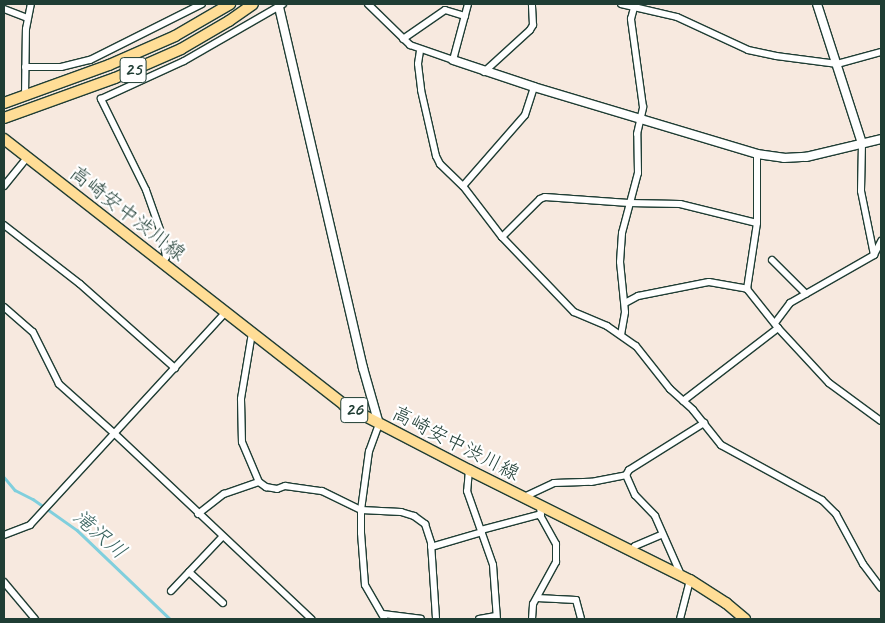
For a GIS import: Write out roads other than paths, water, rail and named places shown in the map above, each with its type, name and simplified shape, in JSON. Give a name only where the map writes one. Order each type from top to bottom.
[{"type":"main road","name":"25","points":[[4,103],[110,65],[175,36],[230,4]]},
{"type":"main road","name":"25","points":[[4,118],[115,78],[181,49],[229,21],[253,4]]},
{"type":"main road","name":"高崎安中渋川線","points":[[4,140],[163,262],[344,405],[524,497],[540,510],[686,578],[726,603],[743,619]]},
{"type":"street","points":[[24,97],[27,18],[31,4]]},
{"type":"street","points":[[25,67],[61,67],[90,60],[202,4]]},
{"type":"street","points":[[368,4],[403,39],[420,50],[484,72],[758,154],[795,158],[829,153],[881,139]]},
{"type":"street","points":[[453,60],[468,4]]},
{"type":"street","points":[[484,72],[533,26],[532,4]]},
{"type":"street","points":[[621,4],[677,17],[748,50],[837,64],[881,52]]},
{"type":"street","points":[[817,4],[862,143],[860,191],[874,255]]},
{"type":"street","points":[[163,262],[166,257],[163,238],[146,190],[101,99],[184,61],[281,5],[363,368],[379,424],[369,451],[361,510],[365,585],[384,617],[421,619]]},
{"type":"street","points":[[621,335],[625,303],[620,262],[622,233],[638,173],[638,119],[643,107],[631,19],[634,6]]},
{"type":"street","points":[[4,9],[27,18]]},
{"type":"street","points":[[403,39],[445,10],[465,16]]},
{"type":"street","points":[[420,50],[418,64],[421,90],[436,156],[440,164],[463,186],[502,237],[574,312],[607,326],[636,346],[670,389],[704,423],[721,445],[732,453],[822,500],[836,514],[863,564],[881,588]]},
{"type":"street","points":[[463,186],[525,115],[534,87]]},
{"type":"street","points":[[747,289],[758,223],[758,154]]},
{"type":"street","points":[[4,186],[27,158]]},
{"type":"street","points":[[502,237],[540,199],[545,197],[629,204],[680,204],[758,223]]},
{"type":"street","points":[[4,225],[80,284],[175,368]]},
{"type":"street","points":[[683,401],[776,325],[790,303],[874,255],[881,240]]},
{"type":"street","points":[[772,260],[806,294]]},
{"type":"street","points":[[625,303],[638,296],[709,282],[747,289],[776,325],[829,383],[880,417]]},
{"type":"street","points":[[4,307],[34,332],[59,384],[115,434],[311,619]]},
{"type":"street","points":[[4,535],[30,525],[226,312]]},
{"type":"street","points":[[252,333],[241,399],[242,442],[259,482],[271,488],[286,486],[322,491],[361,510],[401,512],[414,516],[425,524],[431,547],[436,619]]},
{"type":"street","points":[[524,497],[554,483],[591,482],[626,475],[629,470],[704,423]]},
{"type":"street","points":[[469,470],[467,491],[493,565],[497,618],[479,619]]},
{"type":"street","points":[[626,475],[635,495],[655,516],[686,578],[680,619]]},
{"type":"street","points":[[198,514],[224,494],[259,482]]},
{"type":"street","points":[[431,547],[540,510],[556,544],[556,562],[533,604],[532,619]]},
{"type":"street","points":[[631,551],[635,546],[663,534]]},
{"type":"street","points":[[171,591],[222,537]]},
{"type":"street","points":[[189,572],[223,603]]},
{"type":"street","points":[[4,582],[36,619]]},
{"type":"street","points":[[537,598],[576,600],[582,619]]},
{"type":"waterway","name":"滝沢川","points":[[4,477],[15,490],[33,499],[77,530],[170,619]]}]
